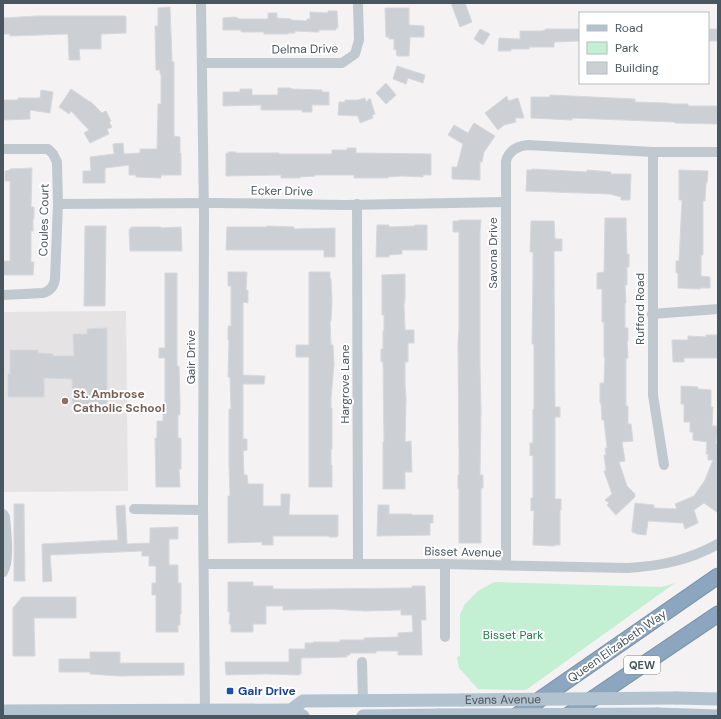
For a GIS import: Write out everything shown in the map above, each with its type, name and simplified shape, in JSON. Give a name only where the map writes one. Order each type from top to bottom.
[{"type":"highway","name":"Queen Elizabeth Way","points":[[516,716],[718,576]]},
{"type":"highway","name":"QEW","points":[[567,716],[718,614]]},
{"type":"main road","name":"Evans Avenue","points":[[3,711],[32,713],[136,714],[205,711],[295,714],[303,701],[718,699]]},
{"type":"main road","name":"Evans Avenue","points":[[363,716],[657,714],[718,716]]},
{"type":"street","name":"Gair Drive","points":[[201,3],[204,204],[203,510],[205,711]]},
{"type":"street","name":"Delma Drive","points":[[202,63],[342,63],[354,54],[359,40],[358,3]]},
{"type":"street","name":"Savona Drive","points":[[506,565],[507,157],[518,146],[528,145],[653,152],[718,152]]},
{"type":"street","name":"Coules Court","points":[[3,149],[48,149],[53,154],[57,162],[58,204],[55,279],[53,286],[43,294],[3,295]]},
{"type":"street","name":"Rufford Road","points":[[653,152],[653,395],[664,465]]},
{"type":"street","name":"Ecker Drive","points":[[58,204],[357,204],[506,202]]},
{"type":"street","name":"Hargrove Lane","points":[[357,204],[358,564]]},
{"type":"street","points":[[652,314],[718,309]]},
{"type":"street","points":[[134,509],[203,510]]},
{"type":"street","points":[[3,514],[5,517],[7,561],[3,572]]},
{"type":"street","name":"Bisset Avenue","points":[[204,564],[445,564],[628,568],[649,567],[670,563],[693,556],[718,544]]},
{"type":"street","points":[[445,564],[445,637]]},
{"type":"street","points":[[362,662],[363,701]]},
{"type":"shaded area","name":"St. Ambrose Catholic School","points":[[126,311],[128,491],[3,492],[3,312]]},
{"type":"green space","name":"Bisset Park","points":[[494,582],[662,587],[675,583],[526,690],[478,689],[459,668],[457,657],[460,656],[460,614],[465,604],[478,591]]},
{"type":"building","points":[[451,3],[465,3],[472,22],[460,27]]},
{"type":"building","points":[[170,7],[172,61],[174,62],[174,136],[180,137],[181,175],[161,175],[161,178],[136,177],[136,175],[129,175],[129,165],[105,168],[105,183],[83,183],[83,171],[91,171],[90,157],[114,154],[113,144],[123,143],[124,154],[140,153],[140,149],[157,149],[158,104],[161,104],[161,74],[160,70],[156,70],[155,26],[158,26],[158,8]]},
{"type":"building","points":[[385,8],[409,8],[409,25],[424,26],[424,37],[410,37],[409,56],[397,56],[396,49],[394,50],[394,39],[389,39],[389,37],[386,37]]},
{"type":"building","points":[[328,11],[337,11],[338,28],[336,28],[336,30],[319,30],[319,32],[295,31],[295,33],[288,34],[264,34],[264,32],[223,30],[223,18],[235,17],[240,19],[268,19],[268,13],[277,13],[277,18],[307,21],[307,19],[310,19],[310,12],[328,13]]},
{"type":"building","points":[[37,16],[126,16],[126,33],[101,34],[101,49],[79,49],[80,60],[69,60],[68,34],[10,36],[10,34],[3,34],[3,18]]},
{"type":"building","points":[[480,29],[490,34],[483,45],[474,39]]},
{"type":"building","points":[[579,29],[579,41],[554,42],[554,47],[529,47],[529,49],[498,51],[499,38],[520,39],[520,31]]},
{"type":"building","points":[[709,29],[718,29],[718,41],[709,41]]},
{"type":"building","points":[[397,66],[425,75],[423,83],[408,78],[406,84],[393,79]]},
{"type":"building","points":[[386,83],[396,95],[386,104],[376,93]]},
{"type":"building","points":[[278,88],[322,90],[322,92],[329,92],[329,105],[312,105],[312,112],[302,112],[302,110],[261,110],[261,105],[223,106],[223,92],[240,92],[240,89],[252,89],[252,95],[278,95]]},
{"type":"building","points":[[71,89],[91,102],[102,113],[106,111],[112,127],[107,129],[109,134],[90,143],[84,133],[89,130],[71,111],[69,114],[59,107]]},
{"type":"building","points":[[41,90],[53,92],[50,113],[30,110],[30,119],[3,120],[3,100],[40,98]]},
{"type":"building","points":[[550,95],[635,99],[635,102],[688,104],[688,106],[718,106],[718,124],[572,118],[572,120],[531,118],[531,97],[550,97]]},
{"type":"building","points":[[507,96],[508,101],[518,98],[524,118],[515,118],[516,122],[504,125],[498,130],[485,113]]},
{"type":"building","points":[[365,98],[366,102],[370,98],[375,114],[372,115],[373,118],[360,123],[358,116],[338,115],[339,102]]},
{"type":"building","points":[[474,123],[495,136],[484,152],[482,162],[480,162],[480,180],[452,179],[452,167],[457,167],[463,144],[448,135],[454,125],[468,133]]},
{"type":"building","points":[[347,148],[356,148],[356,153],[431,154],[431,175],[423,175],[423,177],[402,176],[388,178],[354,178],[354,175],[315,175],[300,178],[281,178],[281,175],[226,176],[226,153],[228,154],[228,152],[332,154],[332,150],[347,150]]},
{"type":"building","points":[[32,168],[31,207],[34,207],[34,219],[33,231],[31,231],[31,262],[34,262],[33,275],[3,275],[3,261],[10,261],[10,181],[5,181],[5,171],[10,169]]},
{"type":"building","points":[[527,170],[587,172],[587,170],[611,172],[611,174],[631,174],[630,200],[621,200],[621,197],[610,194],[526,191]]},
{"type":"building","points":[[679,170],[708,171],[705,201],[703,201],[703,255],[701,255],[701,276],[710,277],[710,288],[678,288],[676,261],[679,261],[682,200],[679,200]]},
{"type":"building","points":[[605,218],[626,218],[627,254],[629,254],[627,285],[625,285],[625,328],[628,328],[628,358],[626,358],[626,406],[628,406],[628,424],[631,424],[633,441],[622,442],[625,461],[619,462],[627,486],[635,494],[635,497],[616,515],[607,505],[609,503],[605,500],[612,494],[604,471],[606,471],[604,455],[606,455],[605,448],[607,448],[604,420],[602,420],[600,403],[600,383],[604,383],[605,357],[604,322],[602,322],[602,289],[597,289],[597,273],[604,272]]},
{"type":"building","points":[[481,220],[480,475],[483,475],[483,488],[481,488],[481,543],[459,543],[459,232],[453,232],[453,221]]},
{"type":"building","points":[[531,221],[554,221],[555,239],[562,239],[562,251],[554,251],[555,407],[560,407],[560,417],[555,417],[555,499],[561,499],[560,545],[555,546],[533,545],[534,510],[531,511],[531,498],[533,498],[533,455],[530,456],[530,443],[533,443],[534,409],[534,344],[532,344],[533,252],[530,252]]},
{"type":"building","points":[[377,225],[389,225],[389,227],[427,225],[427,250],[402,250],[402,254],[389,255],[389,257],[376,257]]},
{"type":"building","points":[[85,226],[106,226],[105,306],[84,306]]},
{"type":"building","points":[[131,227],[181,227],[182,251],[130,251],[129,229],[131,229]]},
{"type":"building","points":[[227,227],[294,227],[294,229],[335,228],[335,257],[324,257],[324,250],[226,250]]},
{"type":"building","points":[[228,272],[247,272],[246,290],[248,290],[248,303],[243,302],[243,375],[265,376],[264,384],[243,384],[243,439],[247,439],[247,450],[243,451],[244,475],[247,475],[248,484],[263,484],[263,506],[281,506],[281,494],[290,494],[289,515],[338,515],[337,537],[273,536],[273,545],[262,545],[262,542],[228,543],[228,496],[230,496],[229,409],[231,409],[230,377],[228,377],[228,326],[231,326],[231,286],[228,286]]},
{"type":"building","points":[[309,272],[330,272],[331,279],[332,301],[330,321],[331,345],[333,345],[334,364],[331,398],[332,487],[309,487],[309,357],[296,357],[296,345],[309,345]]},
{"type":"building","points":[[165,273],[177,273],[177,366],[179,366],[180,403],[180,415],[178,415],[178,438],[181,438],[181,469],[179,469],[180,487],[156,487],[155,438],[157,438],[157,421],[163,421],[163,403],[165,404],[165,358],[159,358],[159,348],[165,348]]},
{"type":"building","points":[[405,274],[405,330],[414,330],[414,343],[408,343],[408,362],[405,362],[405,442],[411,441],[412,472],[405,472],[405,489],[383,489],[383,362],[381,362],[381,349],[383,349],[384,315],[382,315],[382,275]]},
{"type":"building","points":[[107,328],[107,411],[73,411],[72,379],[44,378],[44,397],[8,397],[10,350],[38,350],[38,353],[53,354],[53,356],[74,356],[73,334],[87,334],[87,329]]},
{"type":"building","points":[[706,335],[718,335],[718,358],[684,358],[684,362],[673,362],[672,340],[688,340],[688,336],[706,337]]},
{"type":"building","points":[[681,386],[698,387],[698,389],[711,390],[711,407],[713,407],[712,426],[718,426],[716,444],[718,444],[718,513],[704,503],[694,510],[698,523],[685,529],[683,523],[648,521],[646,535],[636,534],[632,532],[635,503],[654,505],[654,508],[677,509],[675,504],[694,496],[705,480],[713,460],[708,460],[708,454],[706,454],[707,442],[693,440],[693,432],[690,432],[690,422],[684,422],[684,404],[681,404]]},
{"type":"building","points":[[14,504],[24,504],[25,581],[14,581]]},
{"type":"building","points":[[125,505],[127,544],[150,543],[150,528],[178,527],[178,539],[169,539],[169,565],[178,565],[178,583],[181,583],[181,614],[178,632],[156,632],[156,595],[152,595],[152,583],[156,583],[156,566],[149,566],[149,556],[142,556],[142,551],[50,555],[52,581],[43,582],[42,544],[118,540],[116,506]]},
{"type":"building","points":[[378,505],[389,505],[389,514],[433,515],[433,523],[430,523],[430,535],[377,536]]},
{"type":"building","points":[[228,582],[253,582],[253,586],[273,586],[273,589],[412,588],[412,586],[425,586],[426,620],[421,620],[422,655],[398,655],[398,651],[376,651],[376,653],[350,653],[347,657],[301,658],[301,674],[299,675],[226,675],[225,662],[289,662],[289,649],[305,649],[305,643],[340,642],[340,640],[364,640],[364,638],[398,637],[398,633],[413,632],[412,615],[401,615],[401,610],[283,610],[283,606],[266,606],[266,624],[253,624],[253,632],[231,632],[231,624],[229,624],[230,612],[228,612]]},
{"type":"building","points":[[22,597],[76,597],[76,618],[34,618],[35,656],[13,656],[13,608]]},
{"type":"building","points":[[90,652],[120,652],[120,663],[184,663],[184,675],[119,676],[90,674],[90,672],[59,672],[59,659],[90,659]]},
{"type":"place","name":"St. Ambrose Catholic School","points":[[65,401]]},
{"type":"place","name":"Gair Drive","points":[[230,691]]}]
